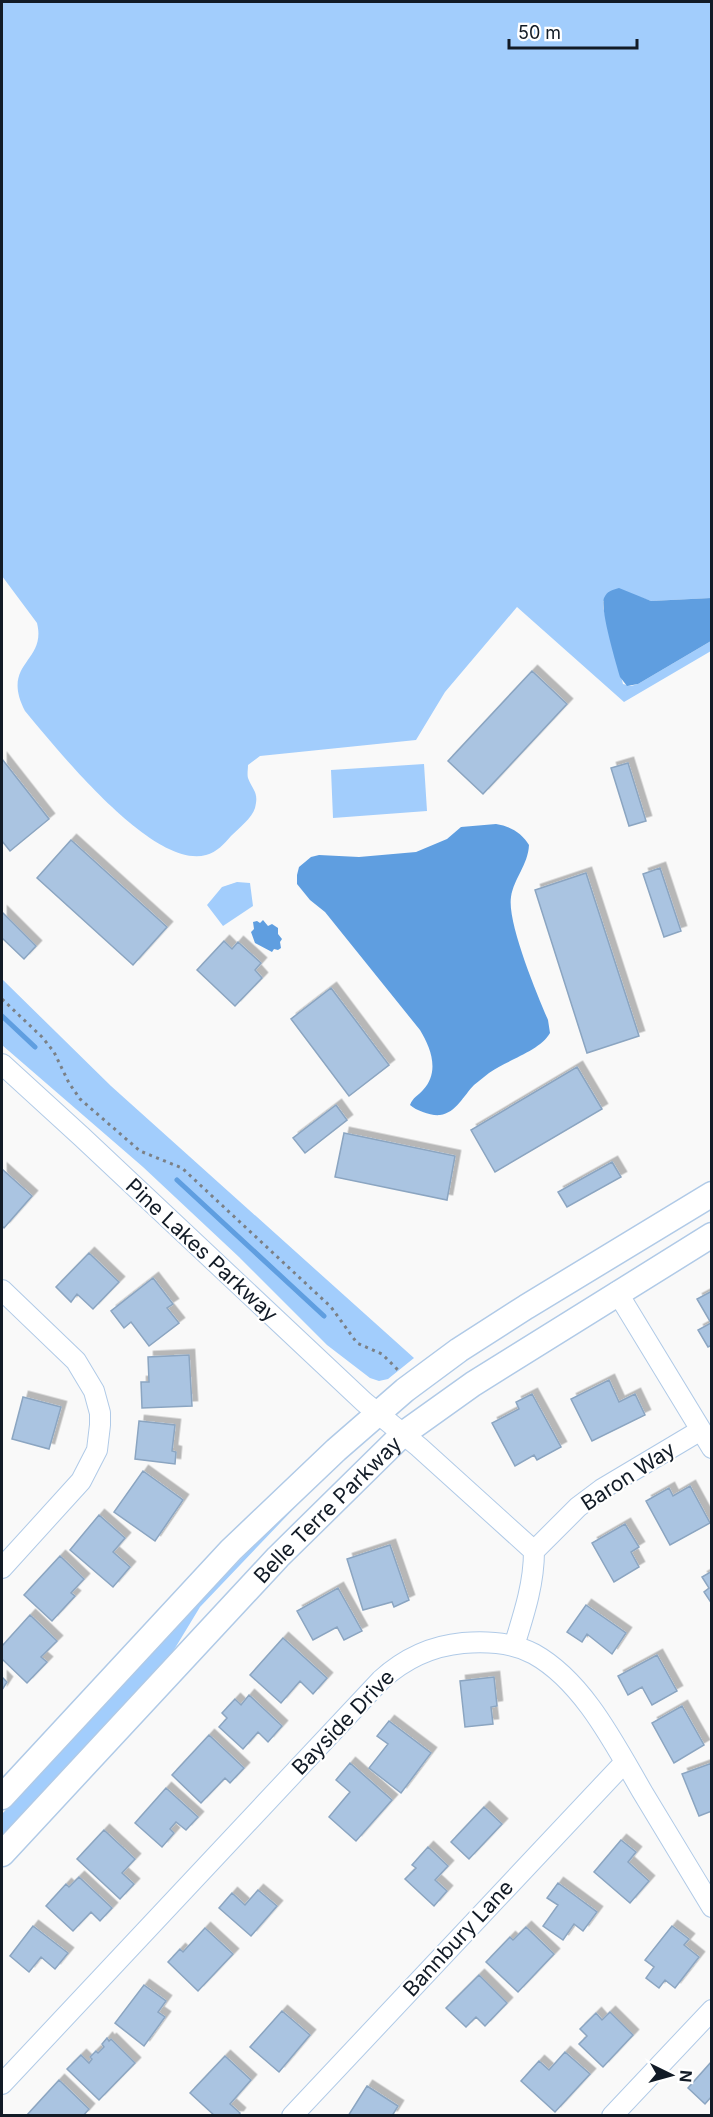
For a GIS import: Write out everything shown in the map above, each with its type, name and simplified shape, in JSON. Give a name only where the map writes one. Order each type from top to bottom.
[{"type":"main road","name":"Belle Terre Parkway","points":[[2,1797],[231,1550],[329,1457],[405,1390],[459,1350],[711,1194]]},
{"type":"main road","name":"Belle Terre Parkway","points":[[2,1854],[278,1557],[403,1434],[473,1384],[711,1235]]},
{"type":"street","name":"Pine Lakes Parkway","points":[[2,1064],[378,1414],[534,1551]]},
{"type":"street","points":[[2,1290],[65,1350],[83,1371],[98,1402],[100,1425],[97,1450],[81,1481],[2,1568]]},
{"type":"street","points":[[617,1293],[711,1448]]},
{"type":"street","name":"Baron Way","points":[[534,1551],[595,1493],[701,1430]]},
{"type":"street","points":[[514,1646],[529,1596],[534,1551]]},
{"type":"street","name":"Bayside Drive","points":[[2,2084],[388,1673],[414,1656],[444,1646],[490,1642],[514,1646],[542,1659],[572,1684],[625,1762],[711,1907]]},
{"type":"street","name":"Bannbury Lane","points":[[292,2115],[625,1762]]},
{"type":"street","points":[[612,2115],[711,2010]]},
{"type":"path","points":[[2,999],[54,1052],[69,1083],[80,1099],[140,1151],[182,1168],[331,1307],[357,1343],[382,1354],[401,1374]]},
{"type":"shaded area","points":[[2,2],[711,2],[711,598],[651,601],[630,594],[603,601],[603,607],[623,684],[631,686],[638,684],[711,641],[711,651],[624,702],[517,607],[445,692],[416,740],[260,756],[248,765],[248,778],[256,798],[255,808],[245,823],[223,845],[210,854],[184,855],[160,844],[134,826],[107,802],[82,777],[25,711],[19,695],[18,682],[20,672],[36,647],[37,623],[2,576]]},
{"type":"shaded area","points":[[619,588],[651,601],[711,598],[711,641],[638,684],[627,686],[620,677],[603,604],[607,594]]},
{"type":"shaded area","points":[[424,764],[427,811],[333,818],[331,770]]},
{"type":"shaded area","points":[[496,824],[515,831],[529,845],[511,897],[511,909],[518,940],[548,1020],[550,1033],[539,1045],[489,1073],[474,1085],[451,1111],[440,1115],[428,1114],[410,1105],[431,1076],[432,1060],[424,1037],[325,912],[310,900],[297,884],[297,875],[299,867],[311,857],[319,855],[359,857],[416,852],[447,839],[461,827]]},
{"type":"shaded area","points":[[237,882],[250,883],[253,906],[223,926],[207,905],[222,887]]},
{"type":"shaded area","points":[[263,920],[268,926],[272,924],[278,928],[278,934],[282,939],[281,948],[278,950],[274,949],[272,952],[255,943],[251,932],[254,929],[253,922],[260,923]]},
{"type":"shaded area","points":[[2,979],[111,1086],[414,1358],[388,1379],[379,1381],[370,1378],[327,1345],[239,1257],[143,1167],[2,1045]]},
{"type":"shaded area","points":[[319,1478],[321,1480],[200,1607],[169,1658],[2,1838],[2,1814],[176,1626]]},
{"type":"building","points":[[532,671],[567,704],[483,794],[448,761]]},
{"type":"building","points":[[2,759],[49,819],[10,851],[2,841]]},
{"type":"building","points":[[628,763],[646,821],[629,826],[611,768]]},
{"type":"building","points":[[71,840],[167,927],[133,965],[37,878]]},
{"type":"building","points":[[660,868],[681,931],[664,937],[643,874]]},
{"type":"building","points":[[586,873],[639,1036],[587,1053],[535,890]]},
{"type":"building","points":[[2,912],[36,946],[24,959],[2,938]]},
{"type":"building","points":[[224,941],[232,949],[238,942],[261,963],[255,970],[262,978],[235,1006],[197,970]]},
{"type":"building","points":[[331,988],[389,1065],[349,1096],[291,1019]]},
{"type":"building","points":[[577,1067],[602,1109],[495,1172],[471,1130]]},
{"type":"building","points":[[336,1105],[347,1120],[305,1153],[293,1138]]},
{"type":"building","points":[[344,1133],[455,1156],[447,1200],[335,1177]]},
{"type":"building","points":[[612,1162],[621,1177],[567,1207],[558,1192]]},
{"type":"building","points":[[2,1169],[32,1196],[4,1228],[2,1226]]},
{"type":"building","points":[[89,1253],[119,1282],[93,1309],[77,1294],[71,1302],[56,1287]]},
{"type":"building","points":[[153,1278],[173,1304],[167,1308],[179,1323],[149,1346],[131,1322],[124,1328],[111,1311]]},
{"type":"building","points":[[712,1291],[712,1345],[708,1347],[698,1330],[711,1323],[697,1299]]},
{"type":"building","points":[[189,1355],[192,1406],[142,1408],[141,1382],[149,1382],[148,1357]]},
{"type":"building","points":[[609,1380],[619,1402],[635,1394],[645,1415],[592,1441],[571,1399]]},
{"type":"building","points":[[532,1394],[561,1447],[537,1460],[534,1455],[515,1466],[492,1423],[519,1409],[516,1402]]},
{"type":"building","points":[[23,1397],[61,1407],[49,1449],[12,1439]]},
{"type":"building","points":[[139,1421],[175,1425],[172,1451],[176,1452],[175,1464],[135,1459]]},
{"type":"building","points":[[143,1471],[183,1500],[155,1541],[114,1512]]},
{"type":"building","points":[[690,1486],[710,1523],[670,1545],[646,1501],[669,1488],[673,1496]]},
{"type":"building","points":[[99,1515],[125,1538],[113,1552],[130,1567],[113,1587],[70,1550]]},
{"type":"building","points":[[625,1524],[639,1547],[631,1552],[639,1567],[614,1582],[592,1543]]},
{"type":"building","points":[[390,1545],[409,1600],[394,1607],[392,1602],[363,1610],[347,1559]]},
{"type":"building","points":[[60,1556],[84,1579],[71,1593],[75,1596],[52,1621],[24,1595]]},
{"type":"building","points":[[712,1571],[712,1604],[704,1592],[709,1588],[702,1577]]},
{"type":"building","points":[[338,1588],[362,1631],[344,1640],[337,1627],[313,1640],[297,1611]]},
{"type":"building","points":[[586,1605],[626,1633],[612,1654],[587,1634],[582,1642],[567,1632]]},
{"type":"building","points":[[30,1615],[57,1641],[41,1657],[47,1662],[27,1683],[2,1659],[2,1646]]},
{"type":"building","points":[[283,1638],[327,1678],[313,1694],[300,1681],[281,1703],[250,1675]]},
{"type":"building","points":[[657,1655],[677,1691],[652,1705],[642,1687],[628,1695],[618,1676]]},
{"type":"building","points":[[2,1677],[7,1682],[2,1690]]},
{"type":"building","points":[[494,1677],[497,1706],[491,1707],[493,1724],[465,1727],[460,1681]]},
{"type":"building","points":[[249,1695],[282,1726],[268,1742],[258,1732],[243,1749],[219,1727],[227,1718],[222,1713],[235,1699],[241,1705]]},
{"type":"building","points":[[682,1706],[704,1745],[674,1763],[652,1723]]},
{"type":"building","points":[[389,1721],[431,1753],[401,1793],[369,1768],[388,1744],[377,1736]]},
{"type":"building","points":[[209,1735],[244,1768],[230,1783],[225,1778],[201,1803],[172,1775]]},
{"type":"building","points":[[350,1763],[392,1800],[356,1841],[329,1817],[350,1792],[336,1780]]},
{"type":"building","points":[[712,1763],[712,1811],[699,1816],[682,1774]]},
{"type":"building","points":[[166,1788],[198,1817],[186,1830],[176,1822],[170,1829],[174,1833],[162,1847],[135,1823]]},
{"type":"building","points":[[484,1807],[502,1824],[469,1859],[451,1842]]},
{"type":"building","points":[[104,1830],[135,1859],[122,1873],[134,1884],[120,1899],[77,1859]]},
{"type":"building","points":[[621,1840],[636,1852],[628,1862],[649,1881],[630,1903],[594,1872]]},
{"type":"building","points":[[428,1847],[448,1866],[435,1880],[447,1891],[434,1906],[405,1879],[416,1868],[412,1865]]},
{"type":"building","points":[[79,1877],[112,1908],[100,1921],[91,1912],[73,1931],[46,1906],[66,1884],[69,1887]]},
{"type":"building","points":[[558,1883],[597,1912],[583,1931],[574,1924],[563,1940],[543,1926],[558,1905],[547,1898]]},
{"type":"building","points":[[258,1890],[277,1906],[251,1936],[219,1908],[232,1893],[245,1905]]},
{"type":"building","points":[[33,1926],[68,1953],[55,1969],[41,1957],[29,1972],[10,1956]]},
{"type":"building","points":[[672,1926],[689,1939],[684,1945],[699,1957],[675,1988],[665,1980],[659,1988],[646,1978],[654,1967],[645,1960]]},
{"type":"building","points":[[526,1927],[554,1954],[518,1992],[486,1962],[510,1937],[513,1940]]},
{"type":"building","points":[[205,1928],[233,1954],[198,1991],[168,1962],[180,1949],[183,1952]]},
{"type":"building","points":[[479,1975],[507,2003],[485,2026],[476,2017],[466,2027],[446,2008]]},
{"type":"building","points":[[144,1985],[166,2001],[158,2012],[165,2017],[144,2046],[115,2023]]},
{"type":"building","points":[[282,2011],[310,2035],[279,2072],[250,2047]]},
{"type":"building","points":[[610,2012],[633,2035],[603,2067],[579,2044],[587,2036],[580,2029],[596,2013],[602,2020]]},
{"type":"building","points":[[107,2038],[109,2041],[111,2039],[135,2063],[99,2100],[67,2069],[81,2055],[89,2063],[92,2059],[90,2057],[104,2047],[102,2044]]},
{"type":"building","points":[[565,2052],[590,2074],[555,2112],[521,2081],[539,2061],[549,2070]]},
{"type":"building","points":[[225,2056],[251,2080],[230,2104],[240,2113],[238,2116],[215,2116],[190,2093]]},
{"type":"building","points":[[712,2061],[712,2096],[705,2104],[688,2088]]},
{"type":"building","points":[[59,2080],[89,2109],[83,2116],[26,2116]]},
{"type":"building","points":[[367,2086],[398,2106],[392,2116],[348,2116]]},
{"type":"waterway","points":[[2,1016],[35,1047]]},
{"type":"waterway","points":[[177,1180],[324,1316]]}]
